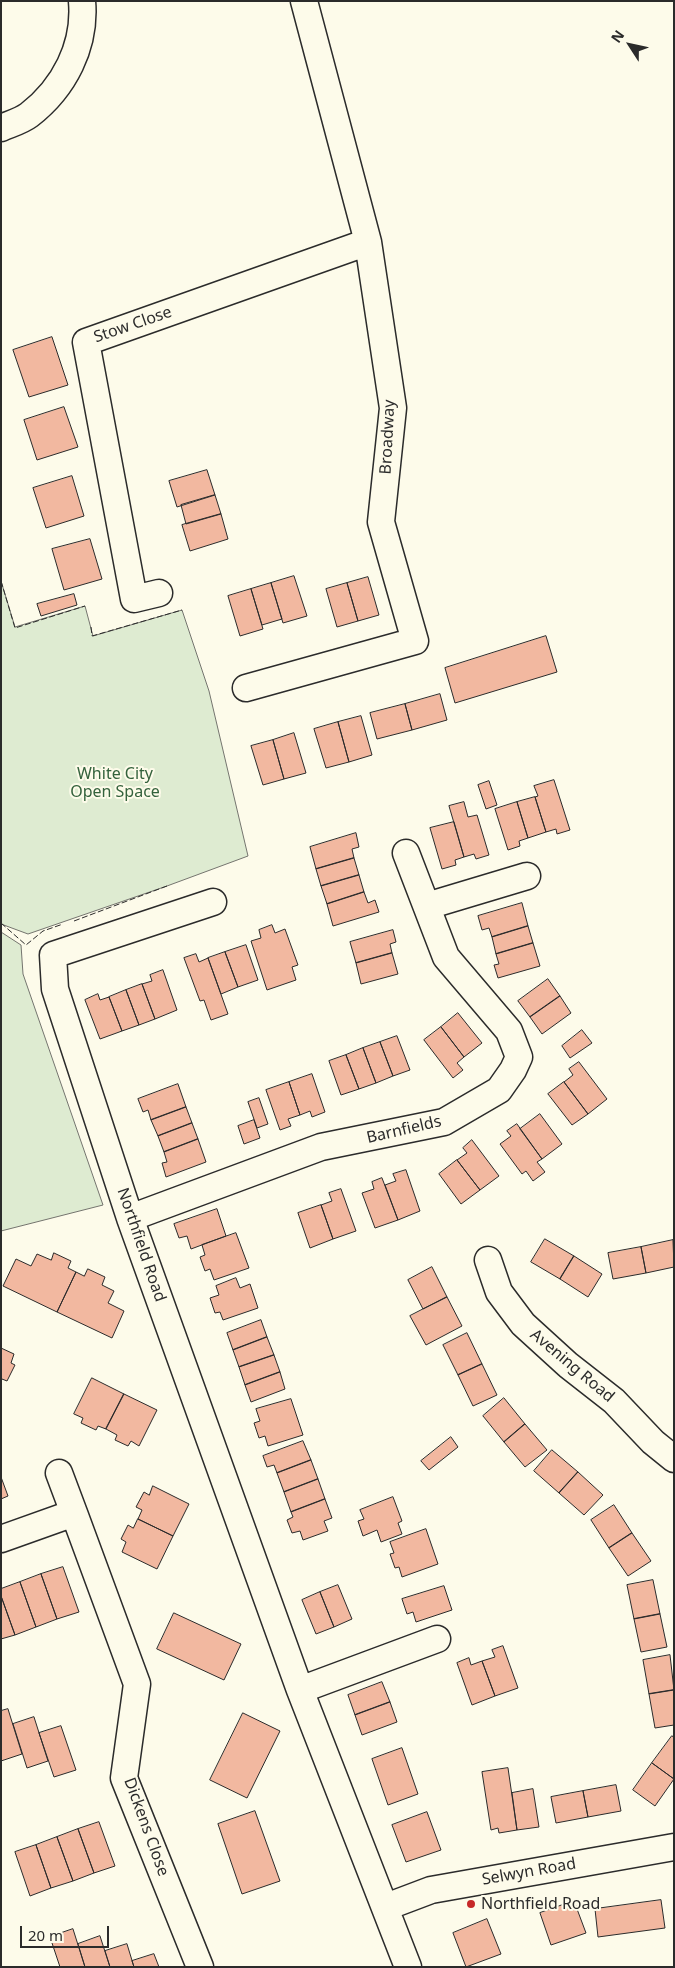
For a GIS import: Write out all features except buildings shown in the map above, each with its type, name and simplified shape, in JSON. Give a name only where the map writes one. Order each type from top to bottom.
[{"type":"street","points":[[1,128],[28,116],[56,90],[76,53],[83,12],[82,1]]},
{"type":"street","name":"Broadway","points":[[246,688],[415,641],[381,522],[393,408],[368,242],[304,1]]},
{"type":"street","name":"Stow Close","points":[[159,593],[134,599],[86,342],[368,242]]},
{"type":"street","name":"Barnfields","points":[[130,1218],[321,1147],[444,1122],[499,1090],[513,1070],[518,1057],[508,1031],[446,957],[406,853]]},
{"type":"street","points":[[426,906],[527,876]]},
{"type":"street","name":"Northfield Road","points":[[213,902],[53,955],[54,989],[130,1218],[300,1690],[408,1967]]},
{"type":"street","name":"Avening Road","points":[[488,1260],[499,1292],[523,1324],[568,1365],[614,1401],[652,1442],[674,1459]]},
{"type":"street","name":"Dickens Close","points":[[59,1473],[136,1684],[124,1778],[200,1967]]},
{"type":"street","points":[[1,1539],[74,1513]]},
{"type":"street","points":[[300,1690],[437,1639]]},
{"type":"street","name":"Selwyn Road","points":[[386,1907],[431,1890],[674,1846]]},
{"type":"green space","name":"White City Open Space","points":[[1,581],[15,627],[85,606],[93,636],[182,610],[209,691],[248,856],[28,934],[1,924]]},
{"type":"green space","points":[[1,932],[21,945],[23,974],[103,1205],[1,1231]]},
{"type":"fence","points":[[1,581],[15,628],[85,606]]},
{"type":"fence","points":[[91,627],[92,636],[182,610]]},
{"type":"fence","points":[[74,921],[167,886]]},
{"type":"fence","points":[[1,923],[26,945],[43,931],[63,924]]},
{"type":"place","name":"Northfield Road","points":[[471,1904]]}]
